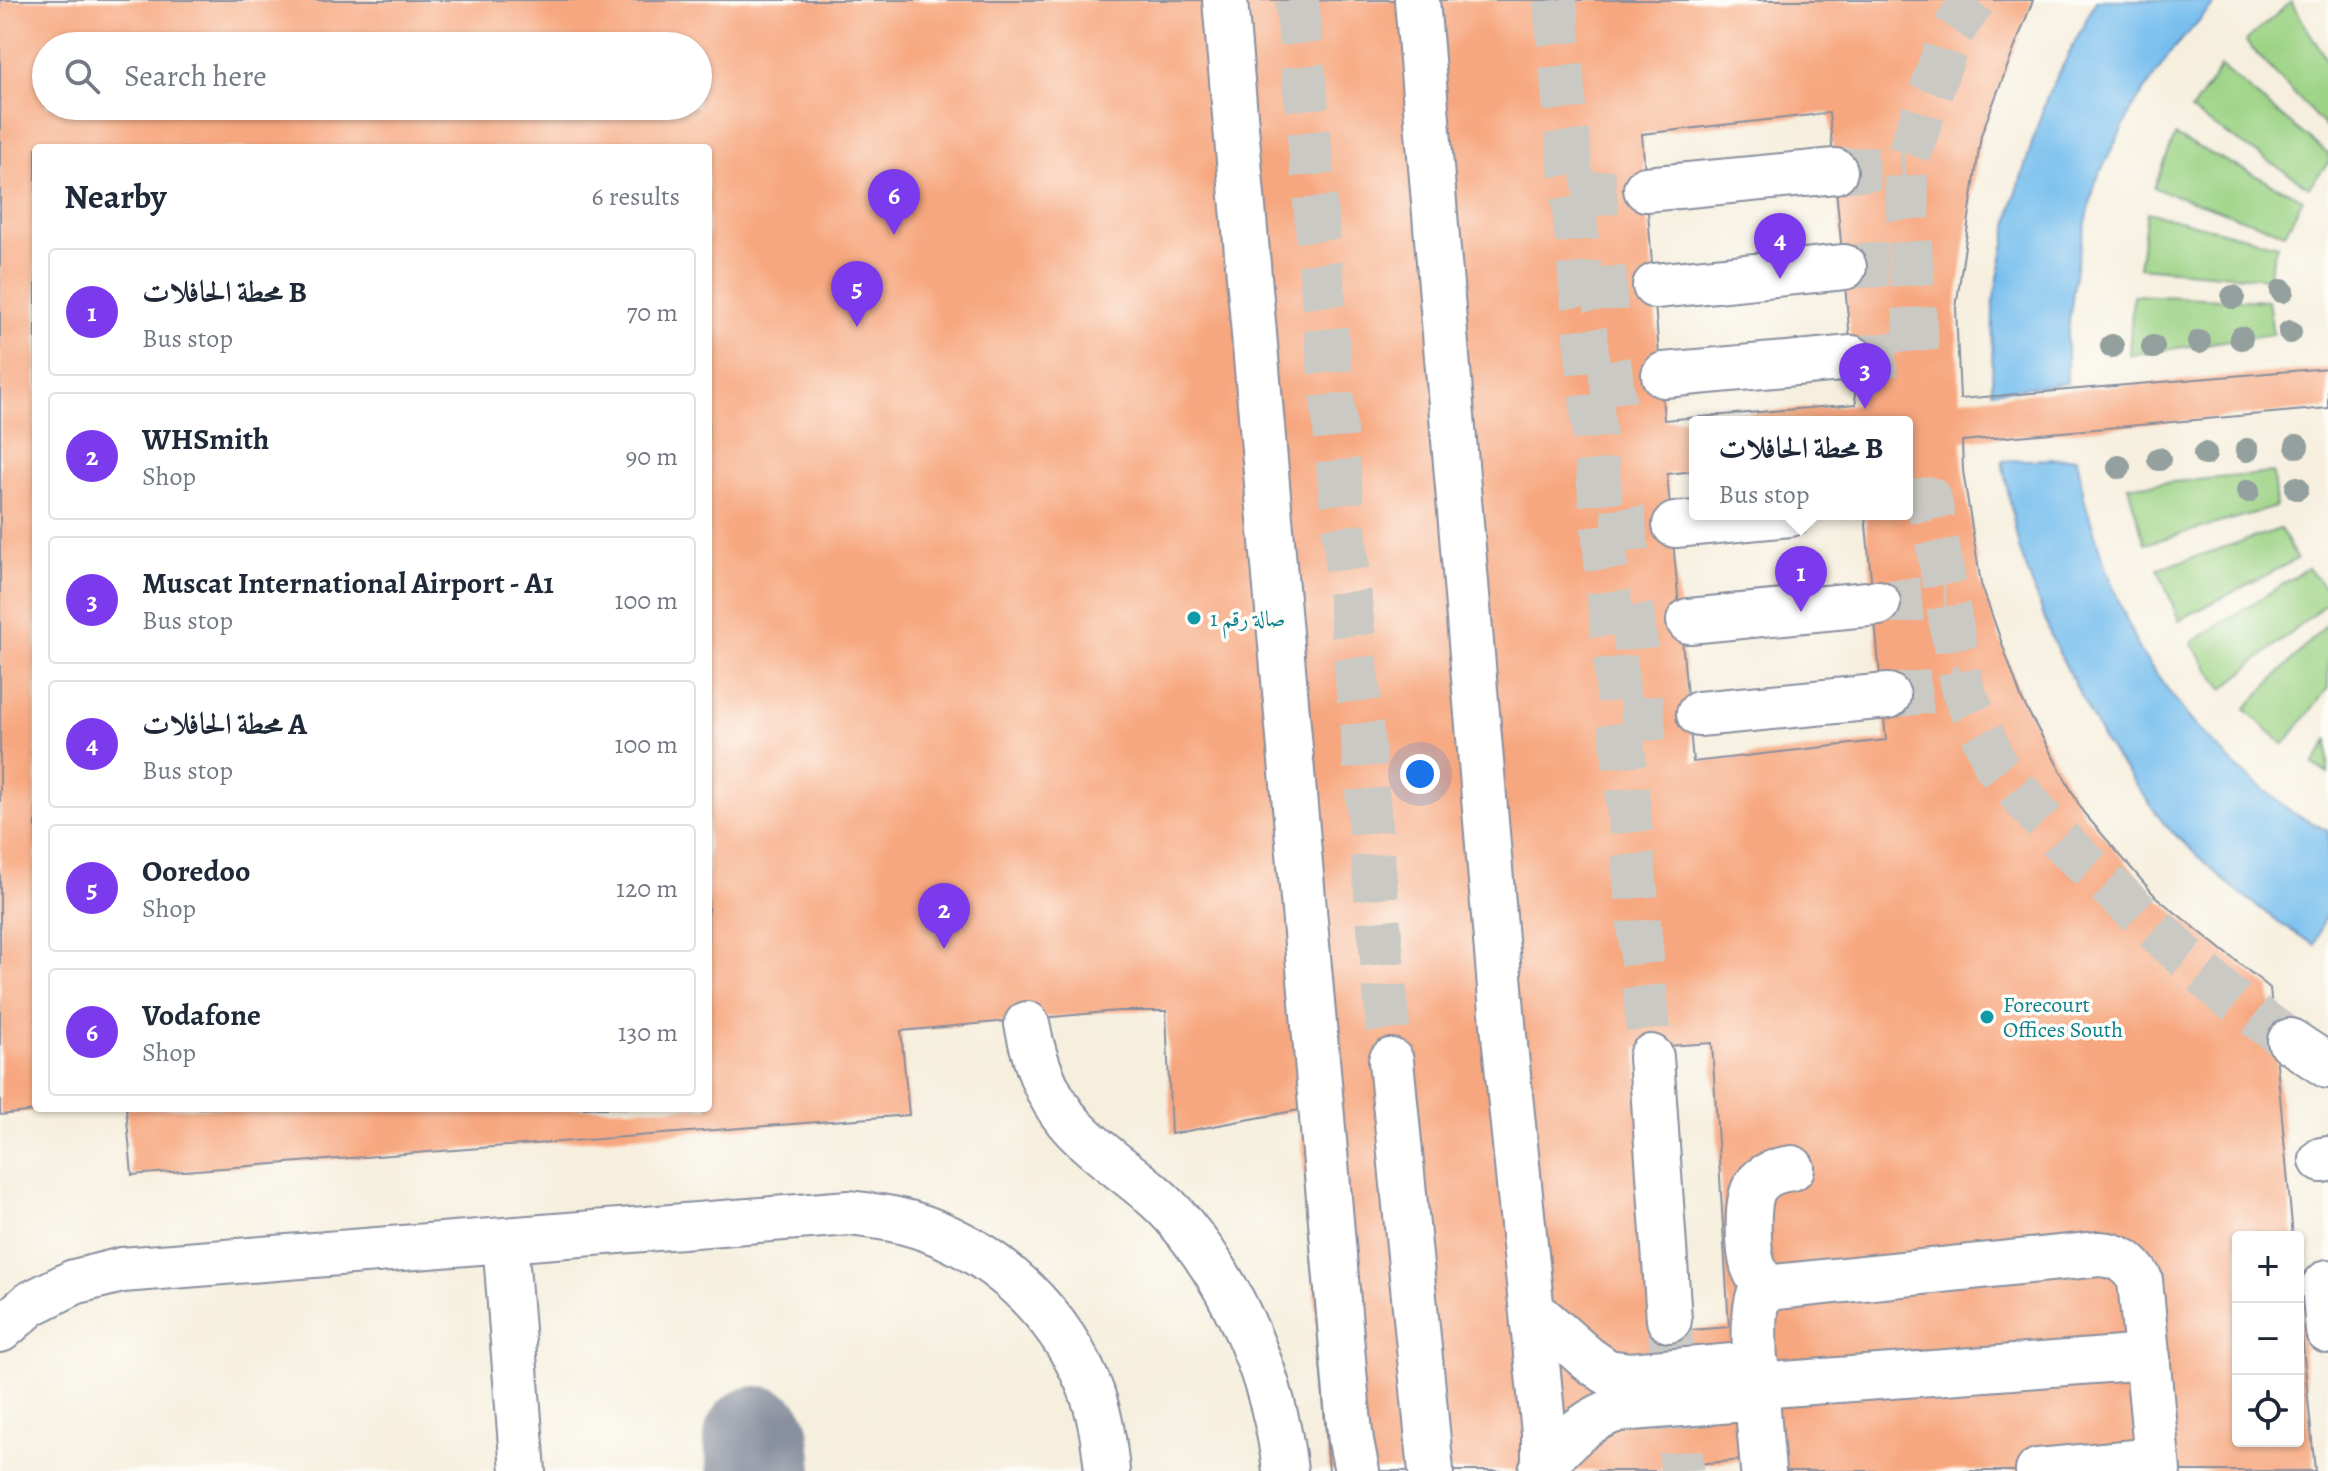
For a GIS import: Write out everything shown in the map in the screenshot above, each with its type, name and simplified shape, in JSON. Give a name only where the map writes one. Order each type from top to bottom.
[{"type":"street","points":[[1225,0],[1347,1405],[1357,1471]]},
{"type":"street","points":[[1417,0],[1504,1035],[1544,1433],[1542,1468]]},
{"type":"street","points":[[1646,189],[1835,171]]},
{"type":"street","points":[[1655,286],[1844,267]]},
{"type":"street","points":[[1664,375],[1852,358]]},
{"type":"street","points":[[1675,525],[1727,520]]},
{"type":"street","points":[[1689,621],[1878,603]]},
{"type":"street","points":[[1699,714],[1888,696]]},
{"type":"street","points":[[1027,1024],[1032,1052],[1048,1092],[1073,1127],[1144,1185],[1179,1221],[1210,1263],[1236,1308],[1257,1356],[1273,1405],[1285,1471]]},
{"type":"street","points":[[2290,1041],[2328,1066]]},
{"type":"street","points":[[1651,1057],[1669,1320]]},
{"type":"street","points":[[1391,1061],[1431,1471]]},
{"type":"street","points":[[1767,1288],[1754,1269],[1751,1257],[1750,1203],[1754,1189],[1763,1177],[1777,1170],[1792,1168]]},
{"type":"street","points":[[0,1330],[30,1304],[74,1282],[122,1270],[849,1213],[893,1219],[936,1232],[975,1252],[1011,1277],[1051,1320],[1068,1344],[1088,1383],[1101,1426],[1107,1471]]},
{"type":"street","points":[[505,1240],[523,1471]]},
{"type":"street","points":[[1763,1471],[1754,1308],[1760,1293],[1767,1288],[2112,1255],[2124,1260],[2140,1280],[2157,1466],[2038,1471]]},
{"type":"street","points":[[2327,1277],[2328,1331]]},
{"type":"street","points":[[1532,1310],[1607,1372],[1757,1383]]},
{"type":"street","points":[[1542,1468],[1577,1431],[1604,1414],[1757,1383],[2148,1357]]},
{"type":"green space","points":[[2291,2],[2328,62],[2328,130],[2245,41]]},
{"type":"green space","points":[[2221,67],[2328,154],[2328,163],[2309,187],[2191,111]]},
{"type":"green space","points":[[2175,136],[2303,199],[2285,233],[2154,188]]},
{"type":"green space","points":[[2147,212],[2277,245],[2267,278],[2139,267]]},
{"type":"green space","points":[[2133,295],[2268,301],[2273,334],[2129,355]]},
{"type":"green space","points":[[2273,473],[2276,507],[2145,544],[2128,486]]},
{"type":"green space","points":[[2280,529],[2297,559],[2179,620],[2158,569]]},
{"type":"green space","points":[[2308,568],[2328,592],[2328,602],[2223,689],[2191,643]]},
{"type":"green space","points":[[2328,623],[2328,688],[2284,745],[2245,709]]},
{"type":"green space","points":[[2328,740],[2328,773],[2313,765]]},
{"type":"water","points":[[2096,0],[2218,0],[2173,49],[2132,109],[2095,183],[2076,267],[2067,338],[2067,383],[1992,391],[1993,303],[2012,207],[2046,99]]},
{"type":"water","points":[[2077,458],[2085,502],[2106,570],[2139,650],[2188,717],[2238,769],[2293,813],[2328,831],[2328,907],[2315,945],[2279,923],[2221,878],[2165,825],[2104,741],[2052,639],[2019,548],[2002,461]]},
{"type":"building","name":"صالة رقم 1","points":[[0,0],[2033,0],[1981,135],[1956,308],[1960,399],[2328,368],[2328,408],[1962,441],[1963,471],[1981,584],[2022,700],[2083,812],[2156,897],[2270,988],[2292,1231],[2232,1231],[2232,1447],[2304,1447],[2304,1357],[2315,1471],[1778,1471],[1777,1457],[1662,1467],[1662,1471],[1329,1471],[1299,1110],[1171,1134],[1166,1011],[1117,1011],[901,1031],[909,1115],[132,1175],[126,1112],[712,1112],[712,144],[32,144],[32,1111],[0,1115]],"holes":[[[1712,1043],[1729,1327],[1652,1333],[1637,1048]]]},
{"type":"taxiway","points":[[757,1439],[760,1471]]},
{"type":"tunnel","points":[[1297,0],[1391,1061]]},
{"type":"tunnel","points":[[1555,0],[1651,1057]]},
{"type":"tunnel","points":[[1852,358],[1917,352],[1905,166],[1951,33],[1974,0]]},
{"type":"tunnel","points":[[1835,171],[1905,166]]},
{"type":"tunnel","points":[[1573,196],[1646,189]]},
{"type":"tunnel","points":[[1844,267],[1912,263]]},
{"type":"tunnel","points":[[1583,290],[1655,286]]},
{"type":"tunnel","points":[[1590,385],[1664,375]]},
{"type":"tunnel","points":[[1913,501],[1930,499],[1962,688],[1996,766],[2061,841],[2225,994],[2290,1041]]},
{"type":"tunnel","points":[[1603,532],[1675,525]]},
{"type":"tunnel","points":[[1878,603],[1946,597]]},
{"type":"tunnel","points":[[1612,630],[1689,621]]},
{"type":"tunnel","points":[[1888,696],[1962,688]]},
{"type":"tunnel","points":[[1621,721],[1699,714]]},
{"type":"tunnel","points":[[1669,1320],[1682,1471]]},
{"type":"place","name":"Vodafone","points":[[894,235]]},
{"type":"place","name":"محطة الحافلات A","points":[[1780,279]]},
{"type":"place","name":"Ooredoo","points":[[857,327]]},
{"type":"place","name":"Muscat International Airport - A1","points":[[1865,409]]},
{"type":"place","name":"محطة الحافلات B","points":[[1801,612]]},
{"type":"place","name":"صالة رقم 1","points":[[1194,618]]},
{"type":"place","name":"WHSmith","points":[[944,949]]},
{"type":"place","name":"Forecourt Offices South","points":[[1987,1017]]}]
